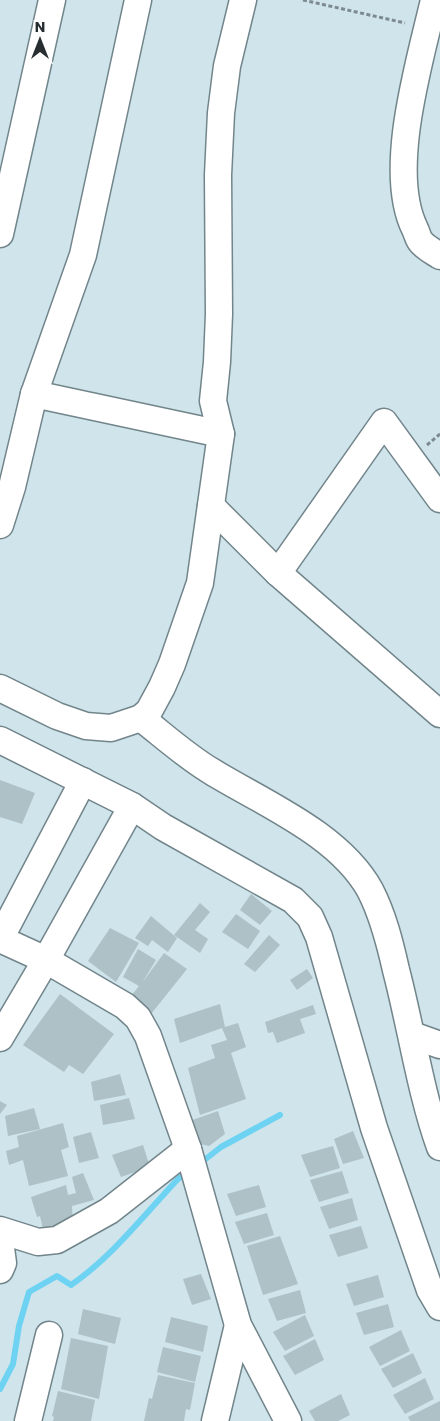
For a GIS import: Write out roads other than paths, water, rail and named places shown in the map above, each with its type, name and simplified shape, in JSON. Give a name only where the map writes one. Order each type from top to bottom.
[{"type":"street","points":[[0,234],[52,0]]},
{"type":"street","points":[[0,525],[12,487],[34,394],[83,255],[138,0]]},
{"type":"street","points":[[0,688],[57,716],[86,726],[110,728],[141,718],[149,711],[162,687],[200,583],[222,434],[213,401],[219,324],[218,175],[220,122],[227,66],[243,0]]},
{"type":"street","points":[[434,0],[410,102],[403,165],[404,192],[410,219],[421,242],[440,256]]},
{"type":"street","points":[[34,394],[222,434]]},
{"type":"street","points":[[278,573],[384,422],[440,499]]},
{"type":"street","points":[[211,506],[278,573],[440,714]]},
{"type":"street","points":[[141,718],[209,770],[291,816],[327,842],[353,867],[370,890],[384,922],[440,1147]]},
{"type":"street","points":[[0,740],[132,806],[164,827],[293,900],[310,918],[318,937],[378,1138],[430,1290],[440,1307]]},
{"type":"street","points":[[83,781],[0,939],[46,960],[125,1006],[138,1018],[148,1036],[188,1149],[238,1325],[288,1421]]},
{"type":"street","points":[[0,1038],[132,806]]},
{"type":"street","points":[[412,1035],[440,1045]]},
{"type":"street","points":[[0,1230],[38,1242],[57,1240],[109,1211],[188,1149]]},
{"type":"street","points":[[0,1241],[3,1263],[0,1270]]},
{"type":"street","points":[[215,1421],[238,1325]]},
{"type":"street","points":[[28,1421],[49,1335]]},
{"type":"waterway","points":[[198,1165],[221,1147],[280,1115]]},
{"type":"waterway","points":[[0,1389],[13,1364],[19,1326],[29,1292],[57,1276],[71,1285],[86,1274],[114,1249],[178,1179],[188,1172]]}]
